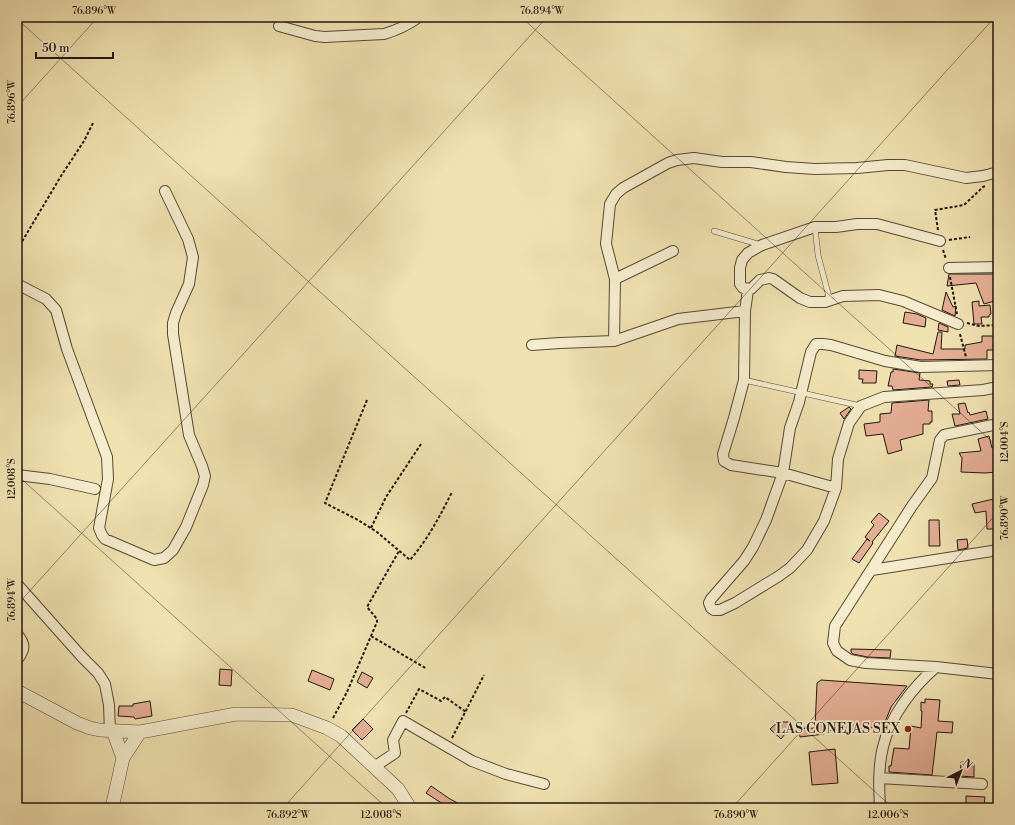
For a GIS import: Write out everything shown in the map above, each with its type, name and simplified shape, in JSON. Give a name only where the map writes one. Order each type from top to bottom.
[{"type":"street","points":[[279,26],[315,36],[339,37],[384,34],[405,27],[419,17]]},
{"type":"street","points":[[614,341],[615,279],[606,244],[609,210],[613,198],[620,191],[659,167],[677,160],[694,158],[722,162],[751,162],[786,168],[815,169],[905,165],[966,178],[998,172]]},
{"type":"street","points":[[17,284],[46,299],[56,310],[67,349],[107,457],[108,479],[100,528],[102,535],[105,540],[154,560],[164,558],[173,550],[186,527],[203,485],[205,476],[188,434],[173,334],[173,323],[189,284],[193,258],[188,239],[165,191]]},
{"type":"street","points":[[940,241],[877,224],[815,227],[762,245],[748,253],[740,264],[740,284],[743,288],[748,290],[754,288],[760,280],[769,278],[777,281],[805,300],[815,303],[830,301],[843,296],[879,295],[957,319]]},
{"type":"street","points":[[615,279],[673,251]]},
{"type":"street","points":[[949,268],[998,267]]},
{"type":"street","points":[[748,290],[745,311],[744,380],[723,458],[726,463],[730,465],[782,473],[836,488]]},
{"type":"street","points":[[532,345],[614,341],[678,319],[745,311]]},
{"type":"street","points":[[998,365],[921,367],[885,362],[831,345],[816,344],[811,352],[790,428],[782,473],[766,520],[753,547],[744,561],[711,599],[710,606],[714,610],[720,610],[752,594],[779,576],[800,558],[810,545],[819,531],[836,488],[838,459],[849,423],[861,406],[884,397],[983,390],[998,387]]},
{"type":"street","points":[[998,424],[944,434],[941,437],[932,478],[912,506],[835,626],[832,642],[837,651],[850,660],[866,663],[936,667],[998,674]]},
{"type":"street","points":[[17,475],[50,479],[95,489]]},
{"type":"street","points":[[872,570],[998,550]]},
{"type":"street","points":[[17,584],[98,673],[105,684],[112,731],[123,758]]},
{"type":"street","points":[[17,634],[23,641],[24,646],[17,660]]},
{"type":"street","points":[[880,808],[878,778],[883,747],[893,719],[912,693],[936,667]]},
{"type":"street","points":[[17,691],[77,723],[90,728],[112,731],[140,732],[236,714],[292,715],[327,728],[341,736],[398,789],[410,808]]},
{"type":"street","points":[[374,767],[395,753],[393,740],[403,721],[472,761],[506,774],[544,784]]},
{"type":"street","points":[[112,808],[123,758],[140,732]]},
{"type":"street","points":[[878,778],[982,784]]},
{"type":"lane","points":[[815,227],[818,255],[830,301]]},
{"type":"lane","points":[[714,231],[762,245]]},
{"type":"lane","points":[[744,380],[861,406]]},
{"type":"path","points":[[17,250],[60,176],[84,141],[93,123]]},
{"type":"path","points":[[949,268],[940,241],[935,210],[964,204],[983,187],[990,185]]},
{"type":"path","points":[[940,241],[970,237]]},
{"type":"path","points":[[951,281],[957,319],[979,326],[998,325]]},
{"type":"path","points":[[962,345],[965,355]]},
{"type":"path","points":[[367,400],[324,503],[371,528],[410,560],[433,530],[452,492]]},
{"type":"path","points":[[371,528],[386,497],[421,444]]},
{"type":"path","points":[[331,721],[347,692],[377,622],[367,607],[399,551]]},
{"type":"path","points":[[372,636],[427,669]]},
{"type":"path","points":[[449,744],[484,675]]},
{"type":"path","points":[[403,718],[419,689],[441,701],[445,697],[466,712]]},
{"type":"building","points":[[949,274],[997,274],[998,300],[984,304],[976,283],[947,286]]},
{"type":"building","points":[[946,292],[953,307],[956,306],[955,316],[942,310]]},
{"type":"building","points":[[979,301],[979,306],[990,305],[991,314],[989,317],[981,317],[982,324],[974,324],[972,302]]},
{"type":"building","points":[[905,312],[917,314],[926,318],[925,327],[903,323]]},
{"type":"building","points":[[939,323],[948,327],[948,332],[938,330]]},
{"type":"building","points":[[938,332],[942,332],[941,349],[965,349],[965,345],[982,342],[982,336],[998,336],[998,350],[987,350],[987,359],[921,360],[895,356],[897,345],[933,354]]},
{"type":"building","points":[[893,369],[920,373],[919,380],[930,381],[930,384],[933,384],[932,387],[893,390],[892,386],[888,386]]},
{"type":"building","points":[[859,370],[877,371],[876,383],[862,383],[863,379],[859,379]]},
{"type":"building","points":[[959,380],[960,385],[948,386],[947,381]]},
{"type":"building","points":[[929,400],[928,411],[932,411],[932,422],[930,422],[930,424],[923,424],[923,434],[900,440],[902,450],[888,454],[883,434],[866,436],[864,424],[880,422],[880,414],[891,413],[892,403]]},
{"type":"building","points":[[965,403],[970,415],[986,411],[988,419],[955,426],[952,414],[960,414],[958,404]]},
{"type":"building","points":[[849,407],[851,409],[844,419],[840,413]]},
{"type":"building","points":[[989,436],[992,448],[998,447],[998,472],[961,472],[962,458],[959,453],[981,451],[978,439]]},
{"type":"building","points":[[998,498],[998,521],[996,522],[996,529],[987,529],[986,511],[975,513],[972,504]]},
{"type":"building","points":[[879,513],[889,521],[872,542],[873,543],[859,563],[852,559],[867,539],[870,541],[865,537],[874,525],[871,522]]},
{"type":"building","points":[[929,520],[939,520],[940,546],[929,546]]},
{"type":"building","points":[[967,539],[968,548],[958,550],[957,540]]},
{"type":"building","points":[[851,649],[891,650],[890,658],[867,657],[853,654]]},
{"type":"building","points":[[220,669],[232,670],[231,686],[219,685]]},
{"type":"building","points":[[312,670],[334,679],[330,690],[308,681]]},
{"type":"building","points":[[362,672],[373,678],[367,688],[357,682]]},
{"type":"building","points":[[821,680],[907,686],[891,707],[883,727],[824,731],[824,734],[800,737],[799,729],[815,728],[817,683]]},
{"type":"building","points":[[925,699],[940,700],[938,721],[953,722],[952,733],[937,732],[932,775],[889,772],[889,766],[891,766],[894,748],[909,749],[911,726],[921,728],[921,702],[925,703]]},
{"type":"building","points":[[150,701],[152,716],[135,719],[134,717],[118,716],[119,706],[133,706],[133,704]]},
{"type":"building","points":[[363,719],[373,729],[362,740],[352,730]]},
{"type":"building","points":[[778,722],[790,722],[790,728],[781,739],[770,729]]},
{"type":"building","points":[[835,749],[838,783],[812,785],[809,752]]},
{"type":"building","points":[[961,762],[974,763],[974,777],[960,776]]},
{"type":"building","points":[[431,786],[467,808],[445,808],[446,806],[426,793]]},
{"type":"building","points":[[966,796],[985,797],[984,806],[966,805]]},
{"type":"place","name":"LAS CONEJAS SEX","points":[[908,729]]}]
